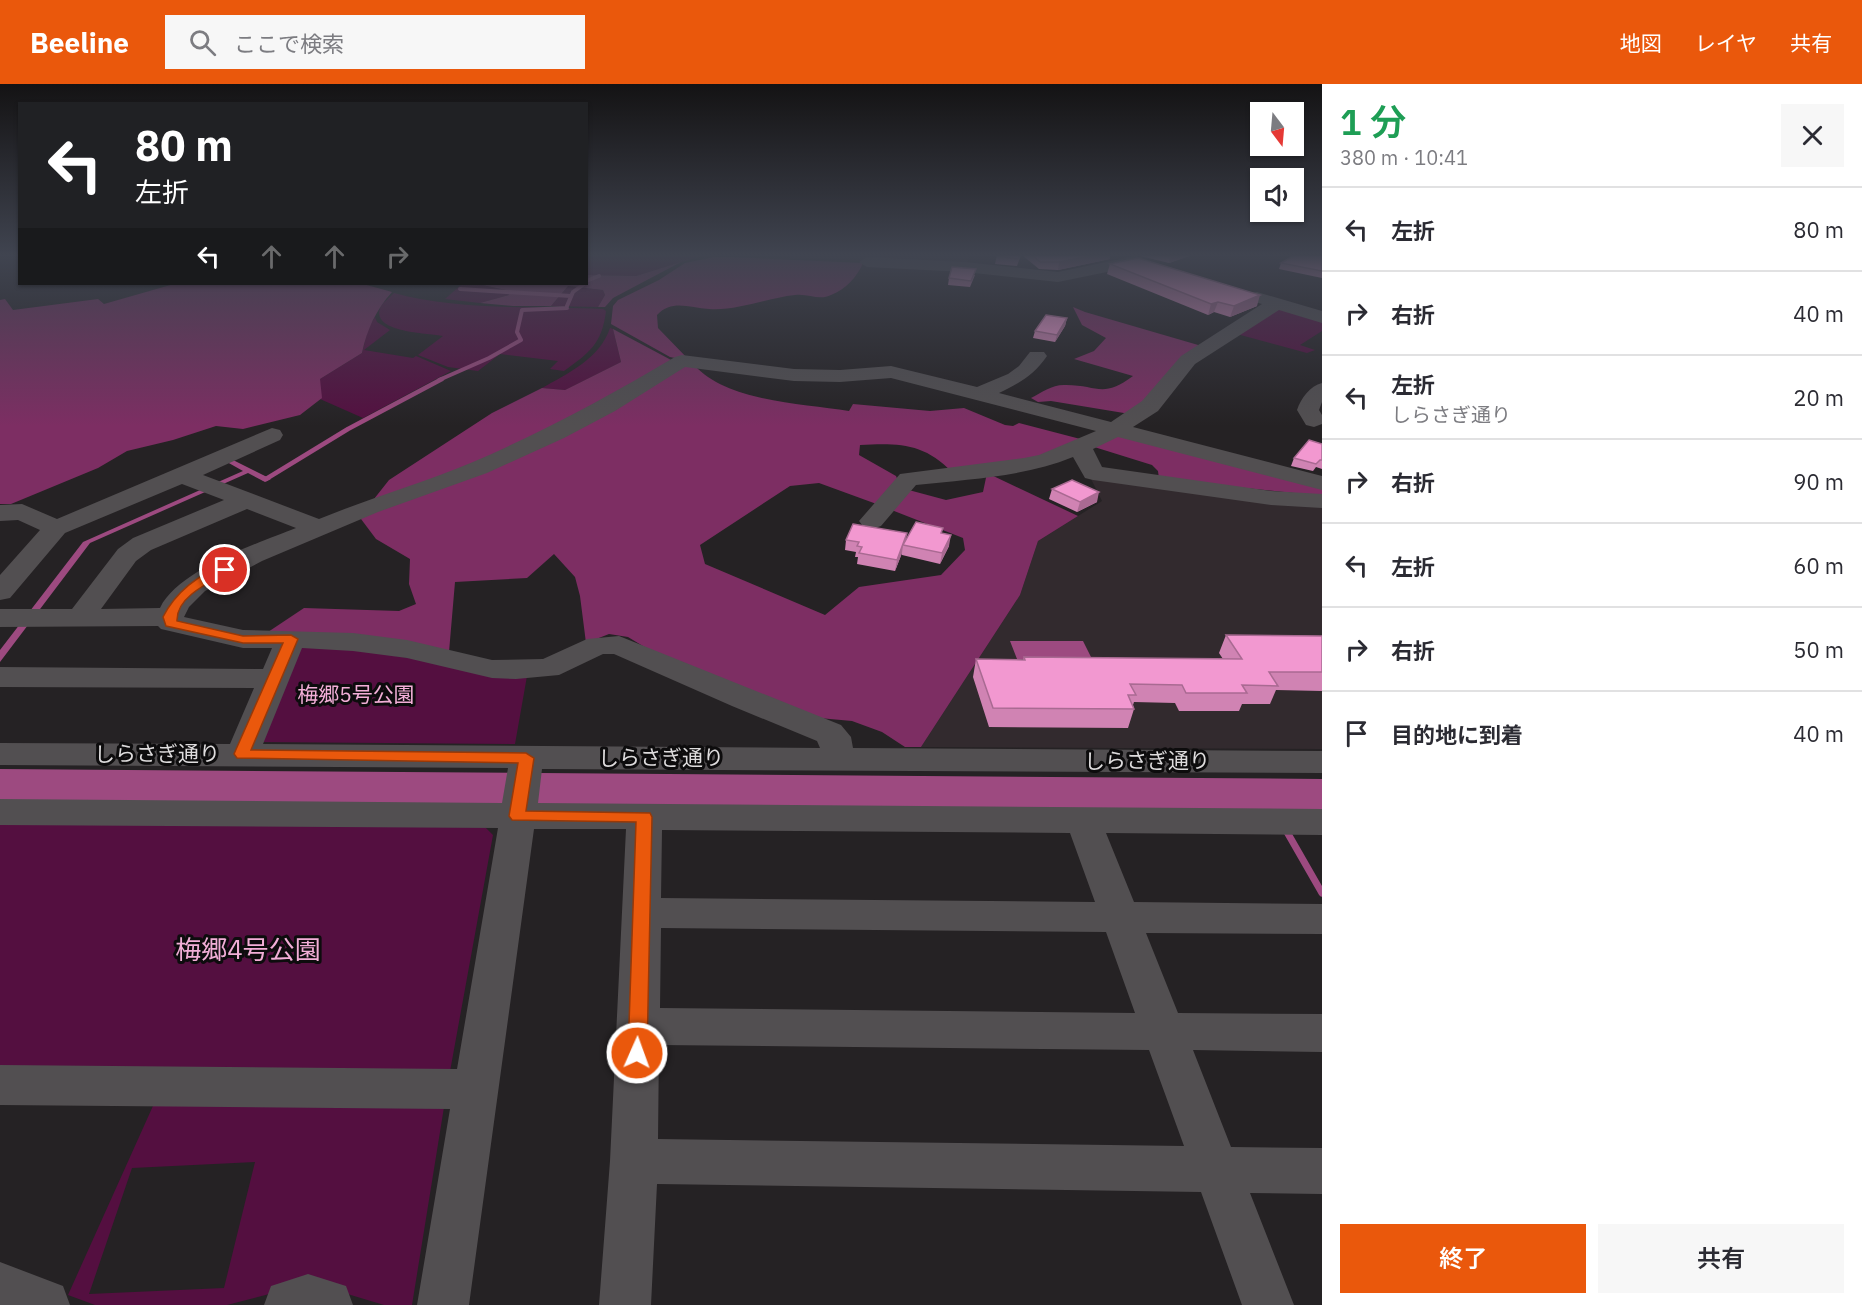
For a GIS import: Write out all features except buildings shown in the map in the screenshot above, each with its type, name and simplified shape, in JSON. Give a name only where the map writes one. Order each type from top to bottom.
[{"type":"street","points":[[872,521],[909,479],[1024,465],[1080,447],[1115,430],[1150,406],[1188,360],[1263,312]]},
{"type":"street","points":[[1306,312],[1322,317]]},
{"type":"street","points":[[979,394],[1015,378],[1026,370],[1037,356]]},
{"type":"street","points":[[838,758],[835,737],[829,733],[619,645],[598,645],[548,668],[492,669],[407,649],[353,642],[243,639],[171,623],[170,617],[176,604],[195,585],[253,555],[318,527],[479,468],[597,412],[682,361],[794,375],[840,376],[891,372],[936,381],[1322,483]]},
{"type":"street","points":[[1314,420],[1308,410],[1310,403],[1322,388]]},
{"type":"street","points":[[0,592],[56,528],[182,476],[272,435]]},
{"type":"street","points":[[1080,447],[1093,473],[1271,498],[1322,501]]},
{"type":"street","points":[[182,476],[318,527]]},
{"type":"street","points":[[80,618],[127,555],[142,544],[244,501]]},
{"type":"street","points":[[0,513],[22,512],[56,528]]},
{"type":"street","points":[[0,555],[32,555]]},
{"type":"street","points":[[0,618],[170,617]]},
{"type":"street","points":[[242,754],[291,639]]},
{"type":"street","points":[[0,677],[274,679]]},
{"type":"street","name":"しらさぎ通り","points":[[0,754],[242,754],[522,788],[838,758],[1322,762]]},
{"type":"street","points":[[443,1305],[522,788]]},
{"type":"street","points":[[0,812],[522,788],[644,817],[1322,822]]},
{"type":"street","points":[[625,1305],[634,1161],[644,817]]},
{"type":"street","points":[[1083,820],[1268,1305]]},
{"type":"street","points":[[640,914],[1322,919]]},
{"type":"street","points":[[638,1026],[1322,1033]]},
{"type":"street","points":[[0,1085],[475,1089]]},
{"type":"street","points":[[634,1161],[1322,1172]]},
{"type":"street","points":[[0,1288],[44,1305]]},
{"type":"street","points":[[290,1305],[308,1300],[327,1305]]},
{"type":"shaded area","points":[[0,312],[378,312],[362,353],[320,379],[322,398],[300,415],[243,429],[216,426],[173,440],[127,451],[98,468],[11,504],[0,504]]},
{"type":"shaded area","points":[[612,312],[661,312],[657,315],[658,328],[690,361],[670,357],[611,324]]},
{"type":"shaded area","points":[[1075,312],[1085,312],[1205,347],[1136,415],[1051,401],[1038,402],[1031,398],[1061,385],[1107,389],[1133,376],[1074,359],[1094,351],[1106,338],[1082,325]]},
{"type":"shaded area","points":[[613,329],[673,361],[478,467],[374,499],[389,480],[492,413],[542,388],[565,390],[621,362]]},
{"type":"shaded area","points":[[679,365],[694,365],[708,377],[726,387],[766,399],[849,411],[853,404],[930,411],[964,408],[1005,425],[1013,426],[1019,423],[1088,441],[1045,458],[952,472],[942,462],[921,450],[886,444],[860,445],[859,455],[896,476],[899,483],[882,506],[819,483],[790,486],[700,545],[705,564],[825,615],[859,587],[941,575],[965,550],[963,538],[889,509],[905,489],[946,500],[983,492],[987,473],[1078,516],[1038,541],[1020,595],[921,747],[905,747],[882,732],[852,721],[808,717],[661,657],[628,637],[609,634],[586,643],[580,596],[575,577],[554,554],[527,578],[455,582],[449,652],[268,632],[304,608],[399,611],[416,604],[409,584],[410,559],[376,539],[358,515],[409,496]]},
{"type":"shaded area","points":[[1117,432],[1322,484],[1322,496],[1159,479],[1158,471],[1152,465],[1091,446]]},
{"type":"shaded area","points":[[233,460],[271,479],[265,482],[248,473],[90,543],[0,662],[0,650],[83,542],[243,471],[227,462]]},
{"type":"shaded area","points":[[1091,479],[1322,506],[1322,749],[921,747],[1020,595],[1038,541],[1102,501]]},
{"type":"shaded area","points":[[1010,641],[1083,641],[1092,659],[1017,659]]},
{"type":"shaded area","points":[[0,769],[1322,779],[1322,811],[0,802]]},
{"type":"green space","points":[[380,312],[606,312],[598,340],[581,359],[564,371],[550,369],[558,361],[500,354],[478,371],[448,367],[418,355],[443,336],[391,327],[383,322]]},
{"type":"green space","points":[[1267,312],[1300,312],[1322,319],[1322,331],[1300,345],[1315,350],[1307,353],[1233,333]]},
{"type":"green space","points":[[375,317],[377,322],[390,330],[364,350],[413,358],[416,356],[451,371],[363,418],[320,399],[320,379],[362,353],[368,329]]},
{"type":"green space","points":[[610,328],[613,329],[621,362],[565,390],[542,388],[582,364],[599,348]]},
{"type":"green space","name":"梅郷5号公園","points":[[299,644],[324,645],[527,676],[515,744],[258,742]]},
{"type":"green space","name":"梅郷4号公園","points":[[0,824],[484,826],[493,835],[449,1077],[0,1072]]},
{"type":"green space","points":[[157,1097],[445,1101],[412,1305],[384,1305],[311,1283],[227,1305],[95,1305],[68,1295]],"holes":[[[255,1162],[224,1288],[89,1294],[132,1168]]]},
{"type":"waterway","points":[[439,380],[489,358],[521,340],[517,332],[522,312]]},
{"type":"waterway","points":[[263,478],[266,479],[348,429],[442,379]]},
{"type":"waterway","points":[[1287,832],[1322,893]]},
{"type":"route","points":[[225,570],[195,585],[176,604],[170,617],[171,623],[243,639],[291,639],[242,754],[526,758],[517,816],[644,817],[637,1053]]}]
